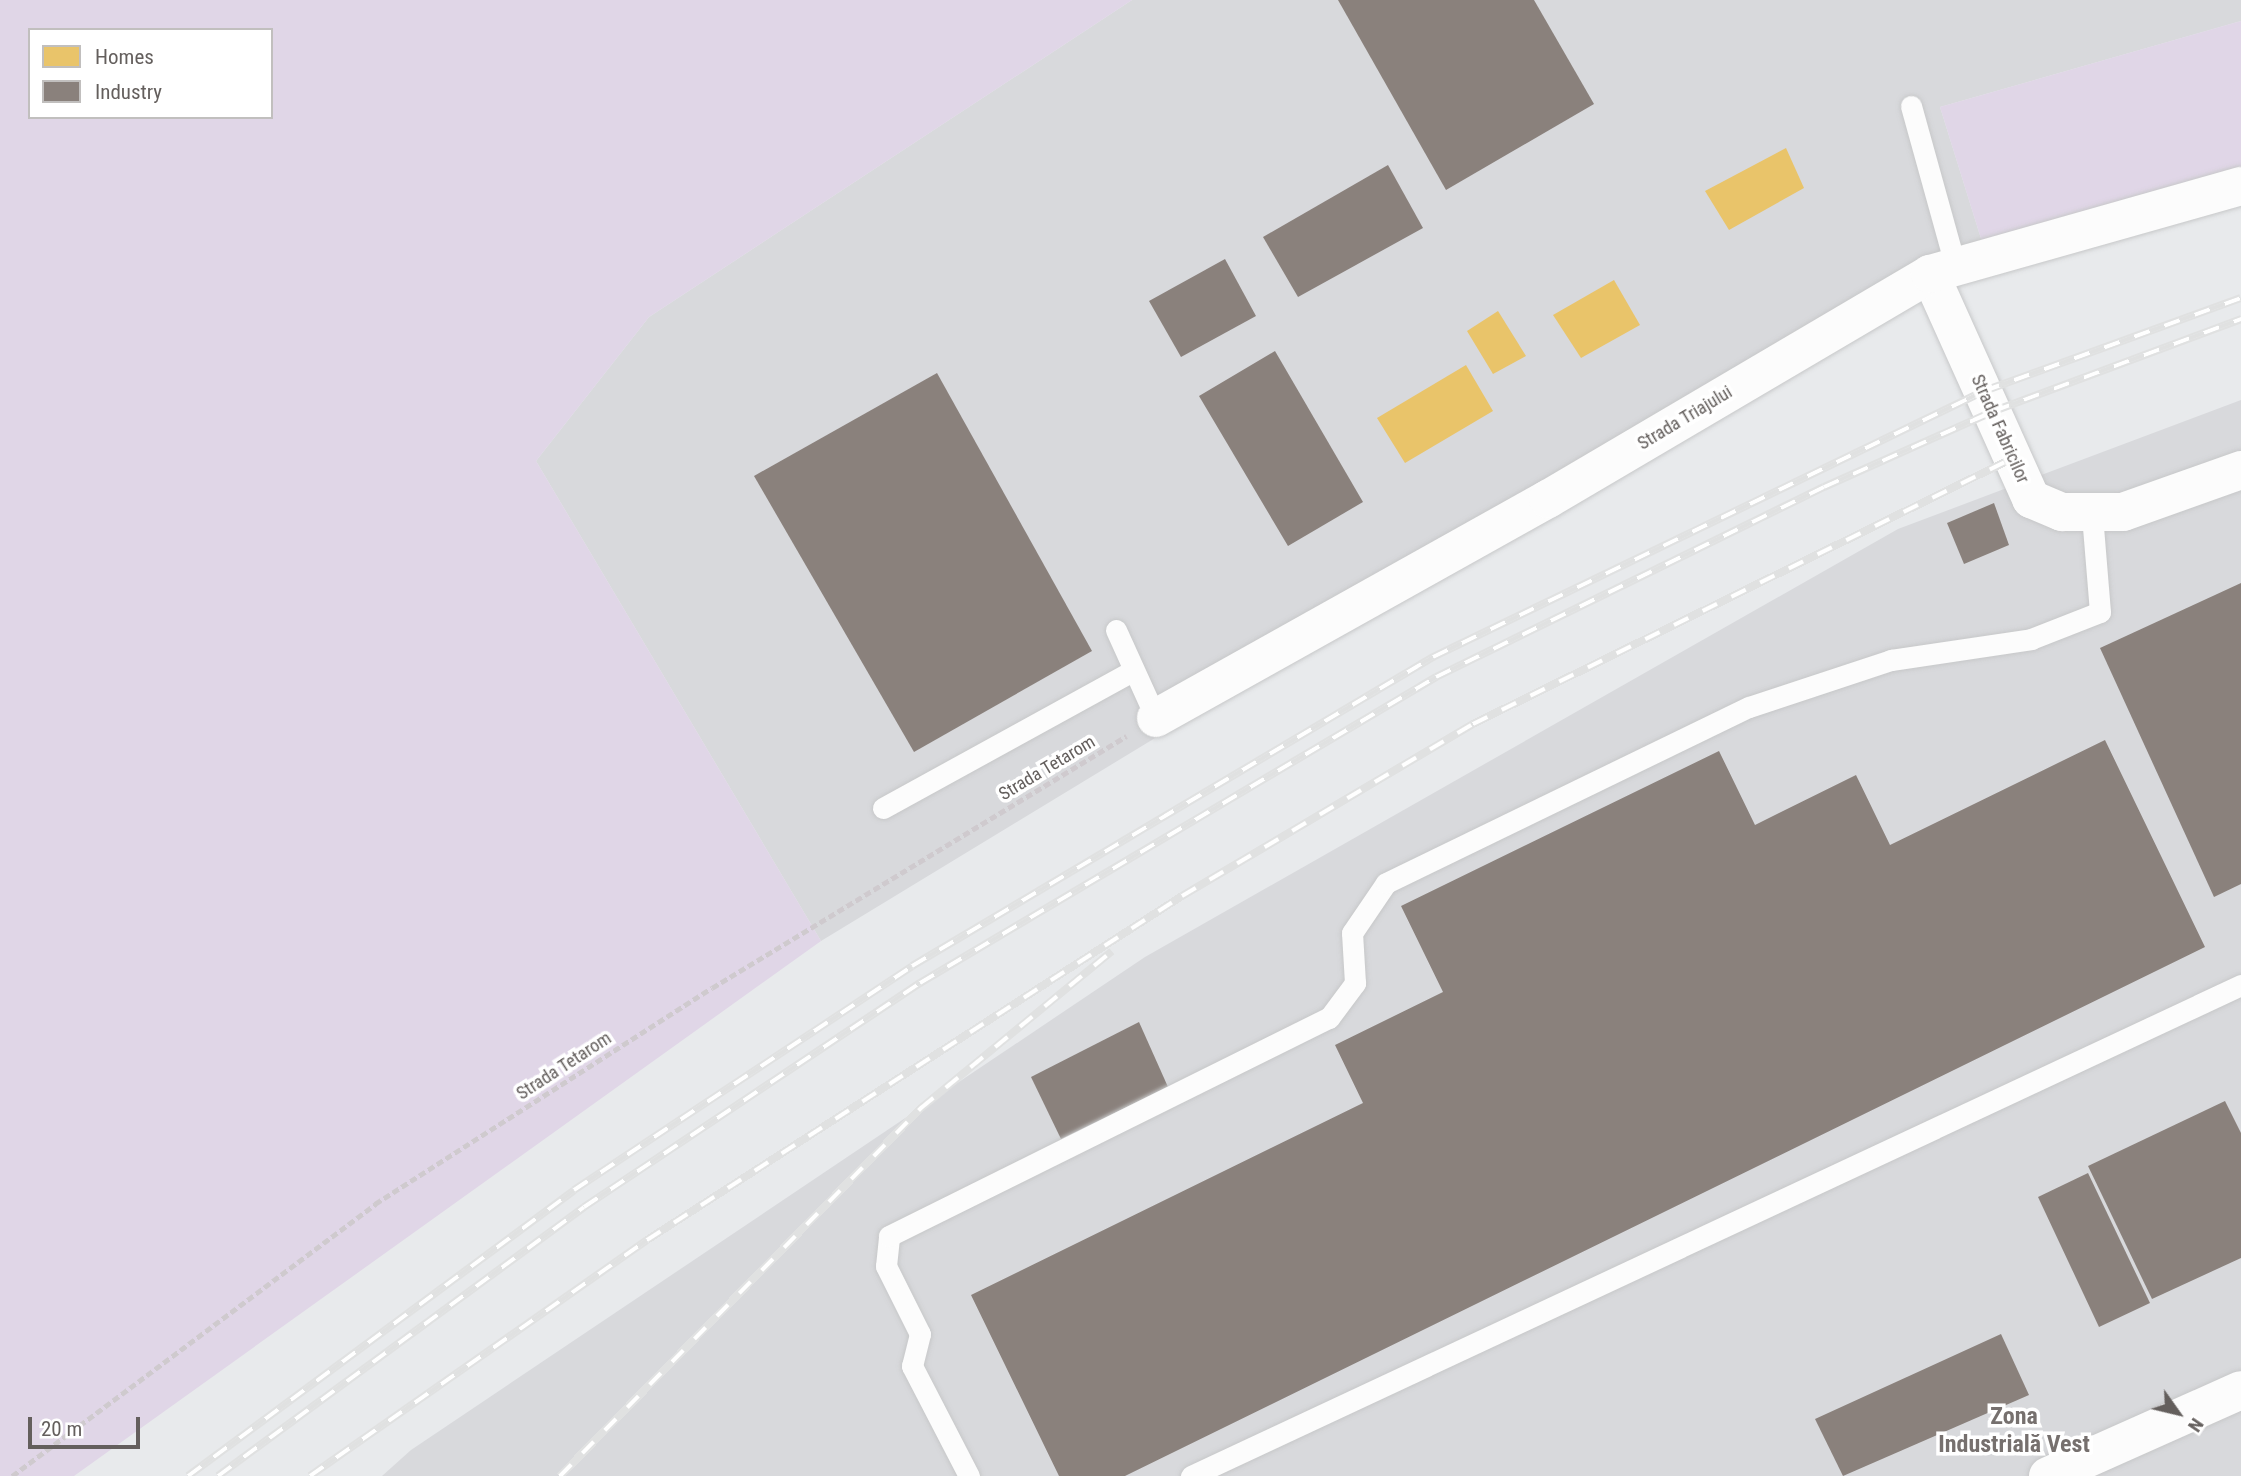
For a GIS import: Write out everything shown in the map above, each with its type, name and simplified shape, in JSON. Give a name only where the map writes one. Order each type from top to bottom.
[{"type":"street","name":"Strada Triajului","points":[[1156,718],[1548,499],[1942,270],[2241,186]]},
{"type":"street","name":"Strada Fabricilor","points":[[1942,270],[2031,499],[2092,515],[2123,512],[2241,470]]},
{"type":"street","points":[[2048,1476],[2241,1390]]},
{"type":"lane","points":[[1911,106],[1942,270]]},
{"type":"lane","points":[[969,1476],[912,1366],[920,1334],[886,1266],[889,1236],[1329,1018],[1355,983],[1352,933],[1386,883],[1749,707],[1891,660],[2031,639],[2100,612],[2092,515]]},
{"type":"lane","points":[[1116,630],[1156,718]]},
{"type":"lane","points":[[883,808],[1134,670]]},
{"type":"lane","points":[[1191,1476],[2241,985]]},
{"type":"path","name":"Strada Tetarom","points":[[12,1476],[375,1204],[712,988],[1156,718]]},
{"type":"shaded area","points":[[0,0],[1132,0],[649,317],[536,461],[821,941],[74,1476],[0,1476]]},
{"type":"shaded area","points":[[1132,0],[2241,0],[2241,21],[1940,107],[1992,274],[1923,298],[1165,732],[821,941],[536,461],[649,317]]},
{"type":"shaded area","points":[[2241,21],[2241,182],[1992,274],[1940,107]]},
{"type":"shaded area","points":[[2241,400],[2241,1476],[382,1476],[411,1450],[1145,957],[1898,529]]},
{"type":"building: Homes","points":[[1786,148],[1804,188],[1729,230],[1705,191]]},
{"type":"building: Homes","points":[[1614,280],[1640,325],[1581,358],[1553,315]]},
{"type":"building: Homes","points":[[1498,311],[1526,356],[1493,374],[1467,331]]},
{"type":"building: Homes","points":[[1466,365],[1493,411],[1405,463],[1377,418]]},
{"type":"building: Industry","points":[[1338,0],[1534,0],[1594,104],[1446,190]]},
{"type":"building: Industry","points":[[1388,165],[1423,228],[1298,297],[1263,237]]},
{"type":"building: Industry","points":[[1225,259],[1256,316],[1181,357],[1149,301]]},
{"type":"building: Industry","points":[[1275,351],[1363,502],[1288,546],[1199,396]]},
{"type":"building: Industry","points":[[937,373],[1092,651],[914,752],[754,476]]},
{"type":"building: Industry","points":[[1994,503],[2009,545],[1964,564],[1947,523]]},
{"type":"building: Industry","points":[[2241,583],[2241,884],[2214,897],[2100,648]]},
{"type":"building: Industry","points":[[2105,740],[2205,947],[1125,1476],[1059,1476],[971,1295],[1363,1103],[1335,1045],[1443,992],[1401,906],[1719,751],[1755,825],[1856,775],[1890,845]]},
{"type":"building: Industry","points":[[1139,1022],[1168,1087],[1061,1139],[1031,1077]]},
{"type":"building: Industry","points":[[2225,1101],[2241,1133],[2241,1258],[2152,1299],[2088,1166]]},
{"type":"building: Industry","points":[[2088,1173],[2150,1303],[2099,1327],[2038,1197]]},
{"type":"building: Industry","points":[[2001,1334],[2029,1395],[1843,1476],[1815,1419]]},
{"type":"railway","points":[[188,1476],[574,1190],[912,966],[1433,657],[1984,391],[2241,298]]},
{"type":"railway","points":[[218,1476],[584,1207],[920,983],[1436,677],[1824,487],[1994,411],[2241,319]]},
{"type":"railway","points":[[310,1476],[647,1240],[1182,896],[1473,724],[2011,459]]},
{"type":"railway","points":[[560,1476],[921,1108],[1112,951]]},
{"type":"district","name":"Zona Industrială Vest","points":[[2014,1431]]}]
